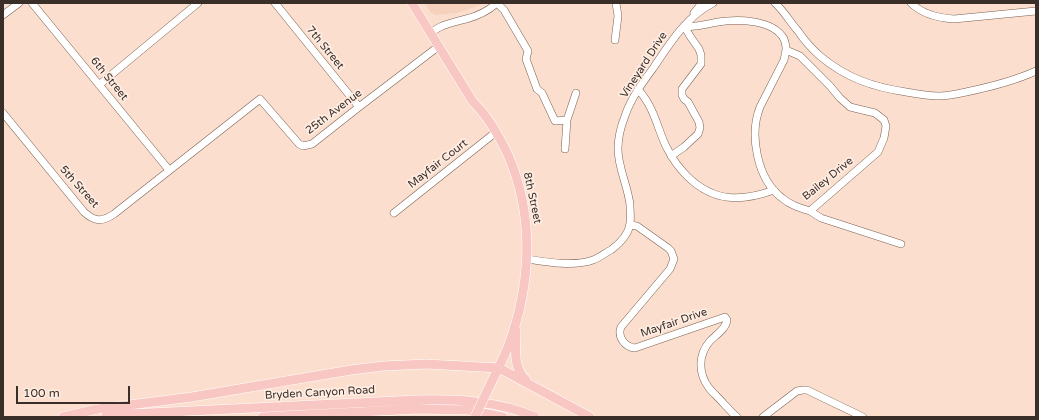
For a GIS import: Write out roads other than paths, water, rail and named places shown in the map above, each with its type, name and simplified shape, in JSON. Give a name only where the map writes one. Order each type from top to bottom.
[{"type":"main road","name":"8th Street","points":[[412,3],[473,102],[482,110],[496,132],[512,166],[524,206],[527,231],[526,260],[524,281],[516,320],[499,368],[475,417]]},
{"type":"main road","points":[[516,320],[516,363],[522,377],[532,385]]},
{"type":"main road","points":[[63,417],[98,409],[192,396],[323,374],[384,366],[426,364],[499,368],[590,417]]},
{"type":"main road","name":"Bryden Canyon Road","points":[[105,417],[137,414],[448,399],[473,401],[500,406],[527,413],[535,417]]},
{"type":"main road","name":"Bryden Canyon Road","points":[[262,417],[418,409],[468,410],[503,417]]},
{"type":"street","points":[[3,15],[19,3]]},
{"type":"street","name":"6th Street","points":[[32,3],[168,170]]},
{"type":"street","points":[[99,85],[198,3]]},
{"type":"street","name":"7th Street","points":[[275,3],[359,107]]},
{"type":"street","points":[[431,33],[441,26],[468,19],[480,14],[497,3],[504,10],[528,51],[526,59],[537,89],[542,93],[555,121],[567,120]]},
{"type":"street","points":[[615,40],[618,16],[616,3]]},
{"type":"street","points":[[684,26],[702,3]]},
{"type":"street","name":"Vineyard Drive","points":[[630,225],[630,204],[621,170],[618,150],[619,138],[625,115],[638,89],[672,40],[695,16],[713,3]]},
{"type":"street","points":[[775,3],[820,56],[834,67],[855,79],[878,86],[918,94],[939,96],[984,88],[1036,71]]},
{"type":"street","points":[[911,3],[924,12],[935,17],[958,19],[1036,11]]},
{"type":"street","points":[[684,26],[698,27],[716,22],[730,21],[758,22],[778,32],[784,39],[786,50]]},
{"type":"street","points":[[671,156],[693,140],[698,134],[700,128],[697,118],[688,102],[682,95],[682,89],[701,64],[702,55],[684,26]]},
{"type":"street","name":"25th Avenue","points":[[154,182],[260,99],[299,144],[303,146],[312,144],[439,46]]},
{"type":"street","name":"Bailey Drive","points":[[786,50],[800,56],[850,107],[875,113],[884,120],[886,126],[884,138],[878,152],[810,211],[783,200],[774,190],[765,176],[758,158],[755,143],[756,115],[784,60],[786,50]]},
{"type":"street","points":[[638,89],[649,105],[671,156],[693,182],[705,190],[726,198],[763,195],[774,190]]},
{"type":"street","points":[[564,149],[567,120],[576,93]]},
{"type":"street","name":"5th Street","points":[[3,113],[84,212],[93,219],[104,220],[108,218],[154,182]]},
{"type":"street","name":"Mayfair Court","points":[[394,213],[496,132]]},
{"type":"street","points":[[810,211],[821,218],[901,244]]},
{"type":"street","points":[[526,260],[583,263],[598,258],[621,241],[630,225]]},
{"type":"street","name":"Mayfair Drive","points":[[630,225],[637,226],[668,248],[674,259],[670,270],[621,327],[619,331],[622,340],[630,348],[635,348],[725,317],[727,322],[722,330],[706,346],[701,360],[703,376],[706,384],[734,416]]},
{"type":"street","points":[[763,417],[797,391],[803,390],[817,394],[863,417]]}]
